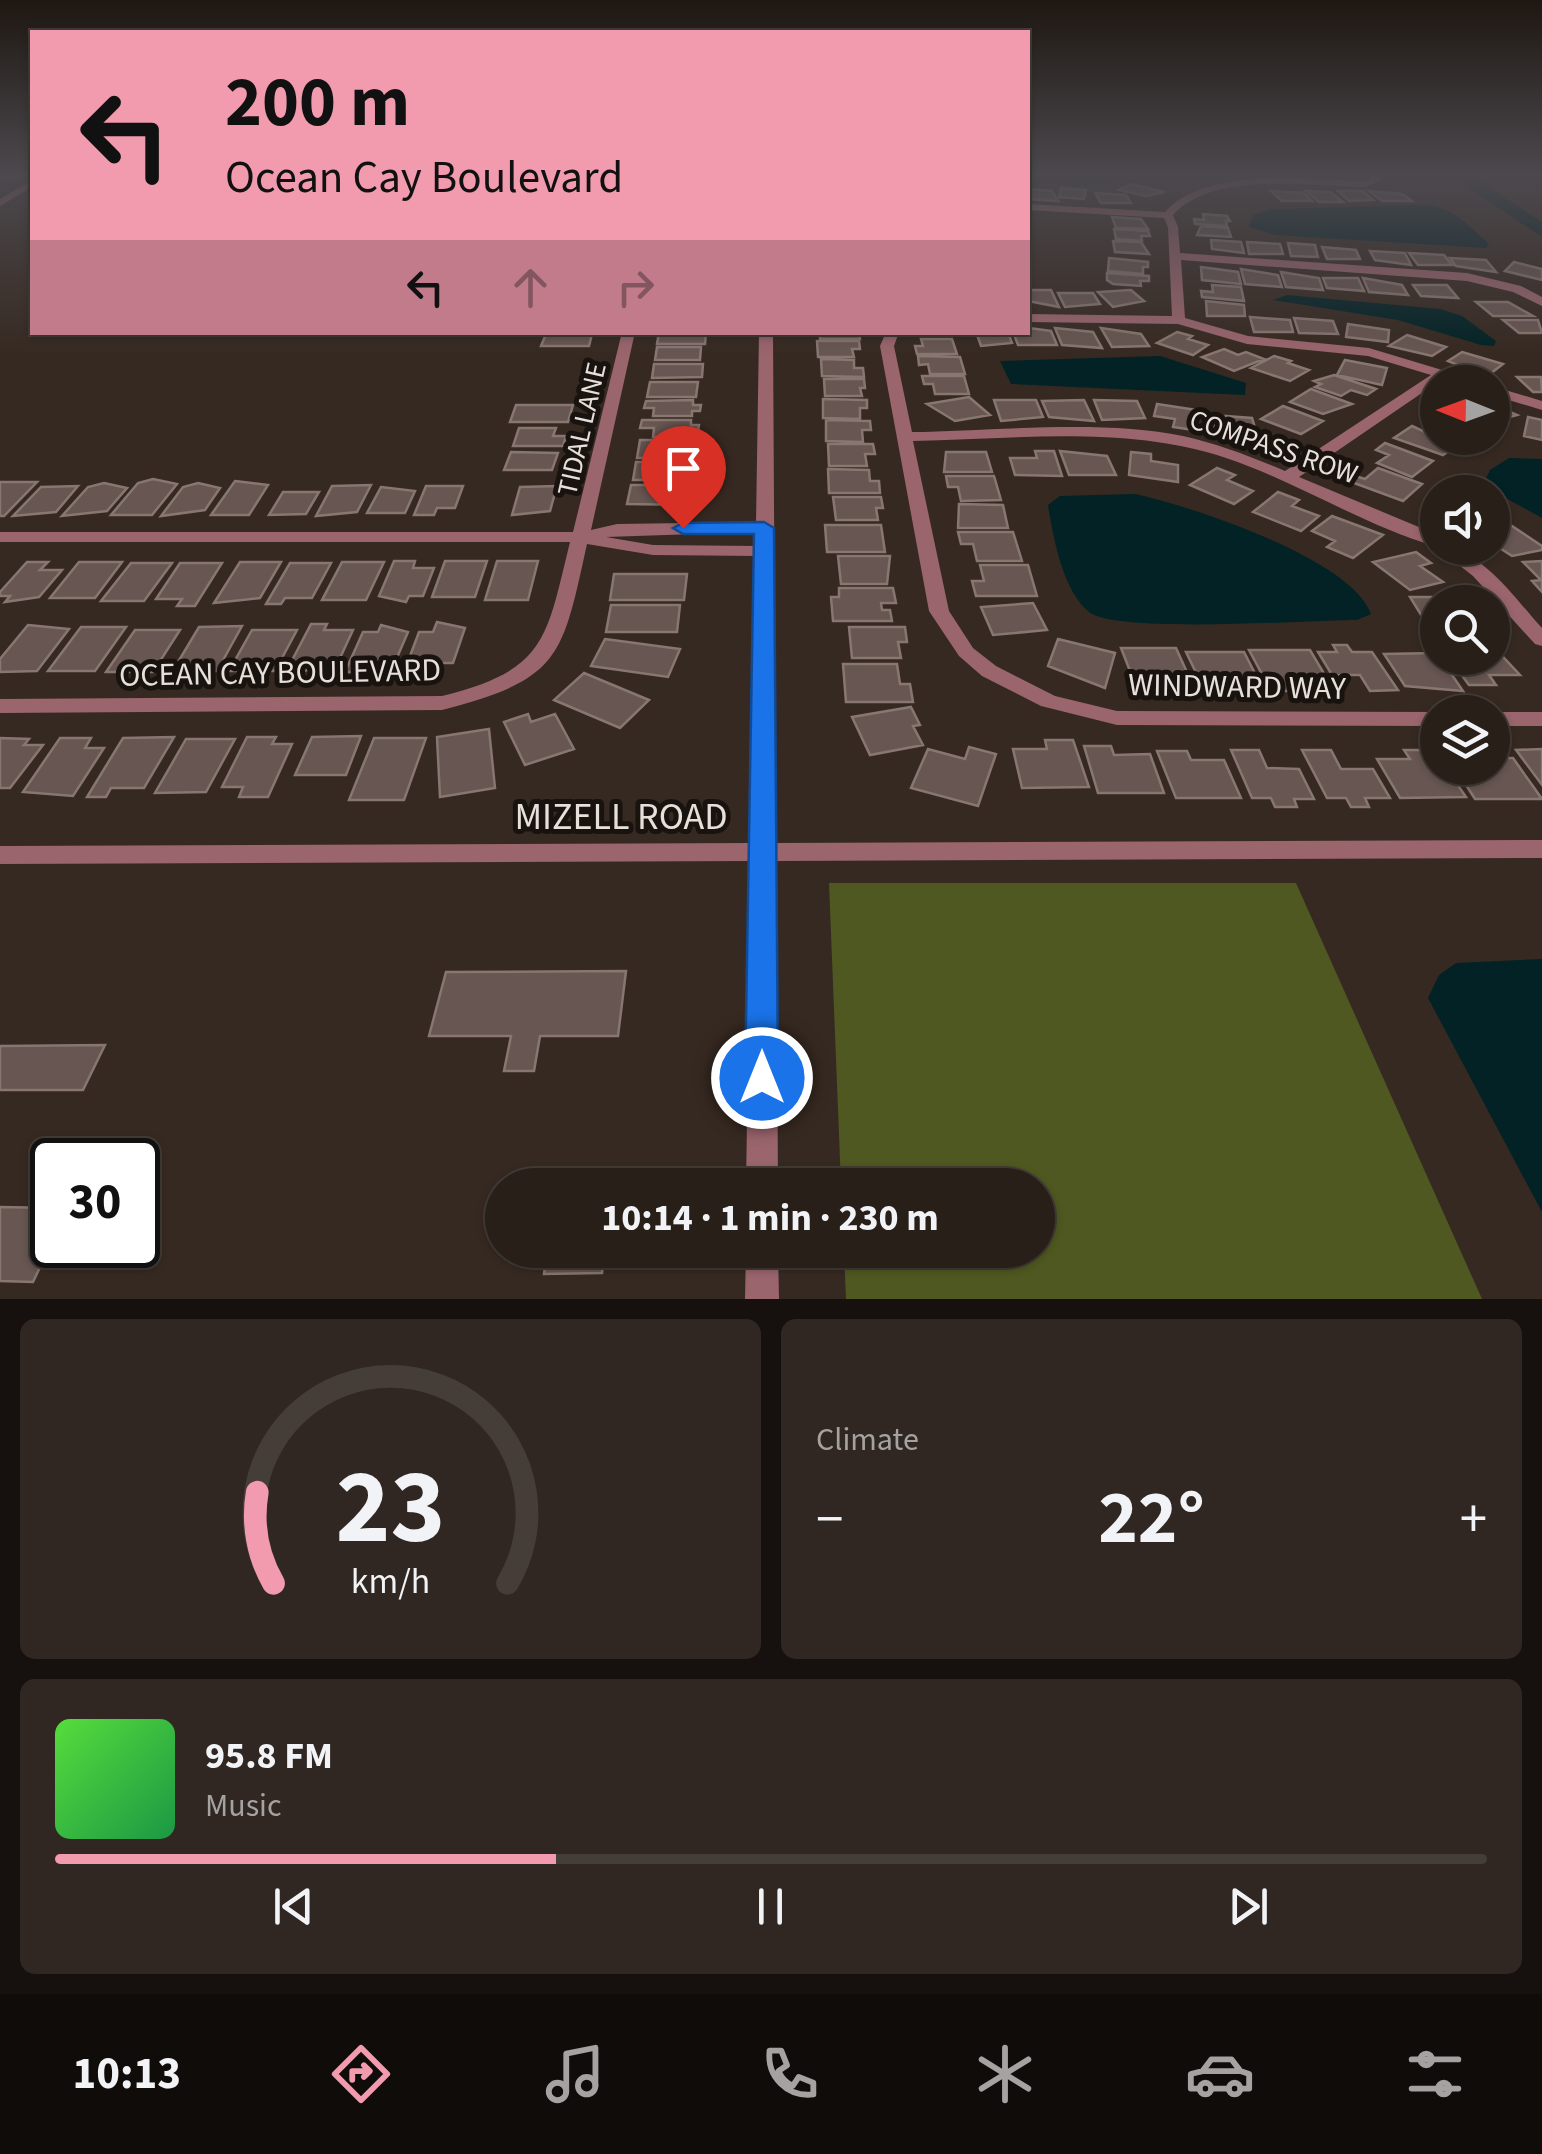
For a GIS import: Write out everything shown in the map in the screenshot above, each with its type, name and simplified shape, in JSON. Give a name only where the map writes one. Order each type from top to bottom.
[{"type":"street","points":[[1172,235],[1179,320]]},
{"type":"street","points":[[1176,256],[1466,278],[1517,289],[1542,302]]},
{"type":"street","points":[[1030,318],[1179,320],[1247,340],[1351,348],[1420,368]]},
{"type":"street","name":"TIDAL LANE","points":[[582,537],[628,335]]},
{"type":"street","points":[[762,1168],[766,335]]},
{"type":"street","name":"WINDWARD WAY","points":[[892,335],[887,346],[939,612],[966,652],[1018,688],[1082,711],[1153,721],[1420,719]]},
{"type":"street","points":[[1288,477],[1420,389]]},
{"type":"street","points":[[1510,396],[1542,406]]},
{"type":"street","name":"COMPASS ROW","points":[[905,438],[1148,435],[1206,446],[1420,534]]},
{"type":"street","points":[[632,538],[710,528],[764,539]]},
{"type":"street","points":[[0,537],[764,539]]},
{"type":"street","name":"OCEAN CAY BOULEVARD","points":[[0,706],[442,703],[499,688],[543,660],[559,626],[582,537]]},
{"type":"street","points":[[1469,565],[1542,640]]},
{"type":"street","points":[[1510,719],[1542,719]]},
{"type":"street","name":"MIZELL ROAD","points":[[0,855],[1542,849]]},
{"type":"street","points":[[762,1268],[762,1299]]},
{"type":"green space","points":[[829,883],[1296,883],[1482,1299],[846,1299],[845,1268],[1055,1268],[1055,1168],[840,1168]]},
{"type":"water","points":[[1275,235],[1479,235],[1489,244],[1486,248]]},
{"type":"water","points":[[1287,295],[1440,309],[1462,316],[1496,341],[1494,346],[1481,345],[1398,320],[1273,300]]},
{"type":"water","points":[[1160,356],[1246,383],[1245,395],[1011,384],[1000,361]]},
{"type":"water","points":[[1509,458],[1542,459],[1542,518],[1510,500],[1510,475],[1488,475]]},
{"type":"water","points":[[1135,494],[1229,523],[1303,555],[1358,594],[1371,614],[1357,620],[1173,624],[1106,619],[1089,612],[1066,577],[1048,505],[1060,496]]},
{"type":"water","points":[[1542,959],[1542,1212],[1428,998],[1439,975],[1456,963]]},
{"type":"building","points":[[1115,235],[1150,236],[1141,236],[1142,241],[1116,239]]},
{"type":"building","points":[[1211,240],[1241,242],[1244,253],[1212,249]]},
{"type":"building","points":[[1113,241],[1141,242],[1149,254],[1115,252]]},
{"type":"building","points":[[1247,242],[1280,244],[1283,254],[1249,254]]},
{"type":"building","points":[[1288,243],[1315,245],[1318,257],[1291,256]]},
{"type":"building","points":[[1322,247],[1356,250],[1360,259],[1327,259]]},
{"type":"building","points":[[1370,251],[1405,253],[1411,265],[1375,260]]},
{"type":"building","points":[[1409,253],[1444,255],[1452,265],[1418,265]]},
{"type":"building","points":[[1109,258],[1148,262],[1148,267],[1143,267],[1143,274],[1108,271]]},
{"type":"building","points":[[1450,258],[1486,260],[1496,272],[1456,266]]},
{"type":"building","points":[[1514,262],[1542,269],[1542,280],[1505,271]]},
{"type":"building","points":[[1201,267],[1238,272],[1241,284],[1202,280]]},
{"type":"building","points":[[1241,269],[1278,275],[1282,287],[1245,284]]},
{"type":"building","points":[[1281,272],[1319,278],[1323,290],[1286,287]]},
{"type":"building","points":[[1107,273],[1149,276],[1149,281],[1140,281],[1141,286],[1113,284],[1107,280]]},
{"type":"building","points":[[1323,278],[1358,278],[1364,291],[1327,288]]},
{"type":"building","points":[[1363,278],[1402,285],[1408,295],[1369,292]]},
{"type":"building","points":[[1212,285],[1241,287],[1244,301],[1202,297],[1201,291],[1213,292]]},
{"type":"building","points":[[1413,285],[1447,285],[1458,298],[1421,296]]},
{"type":"building","points":[[1030,290],[1051,290],[1059,307],[1030,301]]},
{"type":"building","points":[[1131,290],[1144,301],[1113,307],[1098,292]]},
{"type":"building","points":[[1058,293],[1093,293],[1100,304],[1065,307]]},
{"type":"building","points":[[1206,301],[1244,305],[1245,316],[1207,316]]},
{"type":"building","points":[[1476,302],[1508,302],[1533,316],[1493,316]]},
{"type":"building","points":[[1250,317],[1290,320],[1293,332],[1254,332]]},
{"type":"building","points":[[1294,318],[1333,321],[1338,334],[1299,333]]},
{"type":"building","points":[[1503,320],[1538,320],[1542,333],[1519,333]]},
{"type":"building","points":[[1348,324],[1389,330],[1388,342],[1346,337]]},
{"type":"building","points":[[1030,328],[1051,331],[1057,345],[1018,345],[1014,335],[1030,335]]},
{"type":"building","points":[[1055,328],[1093,332],[1102,348],[1062,345]]},
{"type":"building","points":[[1101,328],[1141,334],[1149,346],[1112,347]]},
{"type":"building","points":[[1177,332],[1208,345],[1193,355],[1157,343]]},
{"type":"building","points":[[546,335],[592,335],[589,346],[541,346]]},
{"type":"building","points":[[658,335],[706,335],[705,344],[657,344]]},
{"type":"building","points":[[820,335],[859,335],[860,339],[820,339]]},
{"type":"building","points":[[977,335],[1009,335],[1012,343],[981,346]]},
{"type":"building","points":[[1407,335],[1446,347],[1432,356],[1389,346]]},
{"type":"building","points":[[921,339],[952,339],[957,354],[917,354],[915,346],[923,346]]},
{"type":"building","points":[[817,341],[859,341],[860,349],[852,349],[854,357],[818,357]]},
{"type":"building","points":[[657,347],[701,347],[700,360],[655,360]]},
{"type":"building","points":[[1224,349],[1264,359],[1234,371],[1202,357]]},
{"type":"building","points":[[1462,352],[1503,364],[1458,365],[1448,361]]},
{"type":"building","points":[[918,356],[960,357],[965,374],[930,374],[928,364],[919,365]]},
{"type":"building","points":[[1274,356],[1309,370],[1290,381],[1251,368]]},
{"type":"building","points":[[821,359],[854,360],[854,368],[863,368],[864,377],[822,376]]},
{"type":"building","points":[[1345,360],[1387,368],[1382,385],[1337,375]]},
{"type":"building","points":[[654,364],[703,364],[702,377],[652,378]]},
{"type":"building","points":[[1334,375],[1376,389],[1367,395],[1351,390],[1341,396],[1315,387],[1321,384],[1314,381]]},
{"type":"building","points":[[922,376],[964,376],[969,394],[935,394],[933,384],[924,384]]},
{"type":"building","points":[[1517,377],[1541,377],[1542,392],[1533,392]]},
{"type":"building","points":[[824,379],[864,379],[865,388],[860,388],[862,396],[825,396]]},
{"type":"building","points":[[650,382],[698,382],[696,397],[647,397]]},
{"type":"building","points":[[1311,389],[1352,404],[1323,414],[1290,402]]},
{"type":"building","points":[[969,397],[990,415],[955,421],[927,404]]},
{"type":"building","points":[[823,399],[867,400],[867,408],[860,408],[860,419],[823,418]]},
{"type":"building","points":[[693,400],[693,405],[701,405],[700,411],[692,411],[692,416],[653,416],[654,408],[644,408],[646,401]]},
{"type":"building","points":[[994,400],[1036,400],[1043,417],[1001,421]]},
{"type":"building","points":[[1084,400],[1094,421],[1049,417],[1042,401]]},
{"type":"building","points":[[1094,400],[1137,401],[1145,418],[1102,420]]},
{"type":"building","points":[[1157,404],[1197,410],[1194,430],[1173,427],[1175,419],[1154,416]]},
{"type":"building","points":[[516,405],[573,405],[568,422],[510,422]]},
{"type":"building","points":[[1283,406],[1323,421],[1301,434],[1261,419]]},
{"type":"building","points":[[1226,416],[1252,418],[1259,441],[1217,438],[1212,418],[1227,419]]},
{"type":"building","points":[[1528,417],[1542,420],[1542,440],[1524,436]]},
{"type":"building","points":[[642,420],[691,420],[691,425],[699,425],[698,431],[690,431],[689,437],[653,437],[654,428],[640,428]]},
{"type":"building","points":[[826,420],[870,421],[871,430],[862,430],[863,442],[826,441]]},
{"type":"building","points":[[1412,426],[1420,430],[1420,447],[1394,438]]},
{"type":"building","points":[[519,428],[556,428],[553,436],[566,436],[563,446],[513,446]]},
{"type":"building","points":[[640,440],[695,440],[693,458],[637,458]]},
{"type":"building","points":[[1385,443],[1433,461],[1412,477],[1377,463],[1389,455],[1376,450]]},
{"type":"building","points":[[828,444],[873,444],[875,454],[865,454],[867,466],[829,466]]},
{"type":"building","points":[[1035,451],[1054,451],[1062,476],[1015,475],[1010,458],[1037,458]]},
{"type":"building","points":[[1060,451],[1107,456],[1116,475],[1069,475]]},
{"type":"building","points":[[511,452],[558,453],[552,470],[504,470]]},
{"type":"building","points":[[946,452],[986,452],[992,472],[944,472]]},
{"type":"building","points":[[1131,452],[1151,454],[1151,461],[1178,465],[1178,482],[1129,475]]},
{"type":"building","points":[[636,462],[697,462],[697,469],[688,469],[687,480],[633,480]]},
{"type":"building","points":[[1217,468],[1235,475],[1227,480],[1253,491],[1234,504],[1190,485]]},
{"type":"building","points":[[1378,468],[1420,486],[1403,501],[1346,480],[1352,475],[1365,479]]},
{"type":"building","points":[[828,469],[869,470],[870,481],[879,481],[880,493],[829,493]]},
{"type":"building","points":[[946,476],[994,476],[1001,500],[961,501],[958,487],[948,487]]},
{"type":"building","points":[[153,479],[177,484],[152,515],[111,515],[138,483]]},
{"type":"building","points":[[235,481],[268,485],[249,515],[211,515]]},
{"type":"building","points":[[0,482],[37,482],[0,516]]},
{"type":"building","points":[[104,483],[127,488],[107,511],[62,516],[88,487]]},
{"type":"building","points":[[198,483],[220,488],[205,510],[161,516],[183,487]]},
{"type":"building","points":[[371,485],[357,512],[316,516],[332,486]]},
{"type":"building","points":[[631,485],[692,485],[690,505],[627,504]]},
{"type":"building","points":[[78,486],[56,512],[13,516],[41,487]]},
{"type":"building","points":[[426,486],[463,486],[455,508],[437,508],[434,515],[414,515]]},
{"type":"building","points":[[557,486],[550,511],[512,515],[520,487]]},
{"type":"building","points":[[381,487],[415,491],[405,513],[367,513]]},
{"type":"building","points":[[283,492],[319,492],[306,514],[269,515]]},
{"type":"building","points":[[1278,492],[1299,500],[1292,506],[1319,516],[1301,531],[1253,512]]},
{"type":"building","points":[[833,497],[881,497],[883,508],[876,508],[878,520],[836,520]]},
{"type":"building","points":[[959,504],[1003,505],[1008,528],[958,528]]},
{"type":"building","points":[[1332,516],[1383,535],[1353,558],[1327,547],[1335,541],[1312,531]]},
{"type":"building","points":[[825,525],[881,525],[885,552],[827,552]]},
{"type":"building","points":[[1510,525],[1542,546],[1542,550],[1512,556]]},
{"type":"building","points":[[958,532],[1013,532],[1022,561],[977,561],[973,544],[961,544]]},
{"type":"building","points":[[1416,552],[1420,565],[1424,565],[1420,566],[1443,582],[1410,590],[1373,562]]},
{"type":"building","points":[[838,556],[890,556],[887,584],[841,584]]},
{"type":"building","points":[[394,561],[415,561],[413,568],[434,568],[423,596],[409,596],[406,602],[379,596]]},
{"type":"building","points":[[445,561],[487,561],[475,597],[432,597]]},
{"type":"building","points":[[497,561],[538,561],[528,600],[485,600]]},
{"type":"building","points":[[1542,561],[1542,592],[1532,581],[1541,580],[1523,562]]},
{"type":"building","points":[[27,562],[48,562],[40,570],[62,570],[39,597],[5,602],[10,596],[0,596],[0,592]]},
{"type":"building","points":[[79,562],[122,562],[95,598],[50,598]]},
{"type":"building","points":[[240,562],[281,562],[260,598],[214,603]]},
{"type":"building","points":[[342,562],[384,562],[366,600],[322,600]]},
{"type":"building","points":[[131,563],[172,563],[144,601],[101,601]]},
{"type":"building","points":[[180,563],[222,563],[195,606],[177,606],[182,599],[156,599]]},
{"type":"building","points":[[290,563],[331,563],[312,598],[285,598],[281,604],[266,604]]},
{"type":"building","points":[[980,565],[1028,565],[1037,596],[976,596],[972,581],[984,581]]},
{"type":"building","points":[[614,574],[687,574],[684,600],[610,600]]},
{"type":"building","points":[[839,588],[893,588],[896,603],[881,603],[882,610],[890,610],[892,621],[833,621],[831,597],[839,597]]},
{"type":"building","points":[[1410,597],[1420,597],[1420,613]]},
{"type":"building","points":[[1033,603],[1047,630],[993,635],[981,607]]},
{"type":"building","points":[[611,605],[680,605],[677,632],[606,632]]},
{"type":"building","points":[[437,622],[465,628],[453,663],[430,663],[427,671],[404,672],[419,632],[433,632]]},
{"type":"building","points":[[311,624],[327,624],[324,630],[353,630],[334,671],[287,670]]},
{"type":"building","points":[[28,625],[69,629],[37,671],[0,672],[0,659]]},
{"type":"building","points":[[381,625],[408,632],[396,660],[374,660],[369,672],[345,672],[363,632],[378,632]]},
{"type":"building","points":[[242,626],[217,671],[172,672],[199,627]]},
{"type":"building","points":[[81,627],[126,627],[95,671],[48,671]]},
{"type":"building","points":[[849,627],[905,627],[907,642],[898,642],[901,658],[852,658]]},
{"type":"building","points":[[135,630],[180,630],[153,672],[106,672]]},
{"type":"building","points":[[252,630],[297,630],[275,671],[229,671]]},
{"type":"building","points":[[605,639],[680,649],[668,677],[591,666]]},
{"type":"building","points":[[1058,639],[1115,653],[1105,688],[1048,666]]},
{"type":"building","points":[[1333,645],[1347,645],[1352,652],[1372,652],[1398,690],[1370,691],[1360,675],[1332,675],[1318,652],[1337,652]]},
{"type":"building","points":[[1121,648],[1176,648],[1191,681],[1162,681],[1166,689],[1137,689]]},
{"type":"building","points":[[1249,650],[1310,650],[1329,682],[1292,682],[1298,691],[1271,691]]},
{"type":"building","points":[[1186,652],[1244,652],[1264,691],[1235,691],[1232,683],[1201,683]]},
{"type":"building","points":[[1420,653],[1420,675],[1452,675],[1463,691],[1405,686],[1384,654]]},
{"type":"building","points":[[843,664],[897,664],[900,684],[910,684],[913,702],[846,702]]},
{"type":"building","points":[[584,673],[649,700],[620,728],[554,700]]},
{"type":"building","points":[[1462,675],[1489,675],[1496,685],[1469,685]]},
{"type":"building","points":[[911,707],[920,725],[913,726],[923,745],[870,755],[852,717]]},
{"type":"building","points":[[528,714],[531,722],[555,714],[574,749],[525,765],[504,722]]},
{"type":"building","points":[[489,729],[495,788],[440,797],[437,737]]},
{"type":"building","points":[[361,736],[346,775],[295,775],[312,737]]},
{"type":"building","points":[[174,737],[144,788],[111,788],[106,797],[87,797],[123,738]]},
{"type":"building","points":[[247,737],[276,737],[272,744],[292,744],[268,797],[239,797],[243,787],[222,787]]},
{"type":"building","points":[[0,738],[29,739],[24,745],[43,745],[10,788],[0,788]]},
{"type":"building","points":[[60,738],[91,738],[85,748],[104,748],[73,796],[23,792]]},
{"type":"building","points":[[374,738],[426,738],[404,800],[349,800]]},
{"type":"building","points":[[186,739],[235,739],[206,792],[155,793]]},
{"type":"building","points":[[1045,740],[1073,740],[1089,787],[1022,788],[1013,749],[1047,749]]},
{"type":"building","points":[[1084,746],[1111,746],[1114,755],[1150,754],[1164,793],[1098,793]]},
{"type":"building","points":[[969,747],[996,754],[978,806],[911,788],[928,749],[965,759]]},
{"type":"building","points":[[1542,749],[1542,785],[1516,750]]},
{"type":"building","points":[[1231,750],[1259,750],[1267,768],[1299,769],[1314,799],[1294,799],[1297,807],[1275,807],[1271,798],[1252,798]]},
{"type":"building","points":[[1302,750],[1331,750],[1341,769],[1373,769],[1390,798],[1365,798],[1369,807],[1351,807],[1346,798],[1327,798]]},
{"type":"building","points":[[1404,750],[1420,750],[1420,785],[1458,785],[1466,797],[1400,798],[1377,759],[1410,759]]},
{"type":"building","points":[[1157,751],[1187,751],[1191,760],[1224,760],[1241,798],[1176,798]]},
{"type":"building","points":[[1513,758],[1542,799],[1475,799],[1466,785],[1510,785]]},
{"type":"building","points":[[626,971],[618,1036],[540,1036],[534,1071],[504,1071],[511,1036],[429,1036],[446,972]]},
{"type":"building","points":[[105,1045],[83,1090],[0,1090],[0,1046]]},
{"type":"building","points":[[0,1207],[30,1208],[30,1268],[40,1268],[33,1282],[0,1281]]},
{"type":"building","points":[[545,1268],[602,1268],[602,1273],[544,1274]]},
{"type":"route","points":[[683,528],[764,528],[762,1078]]}]
